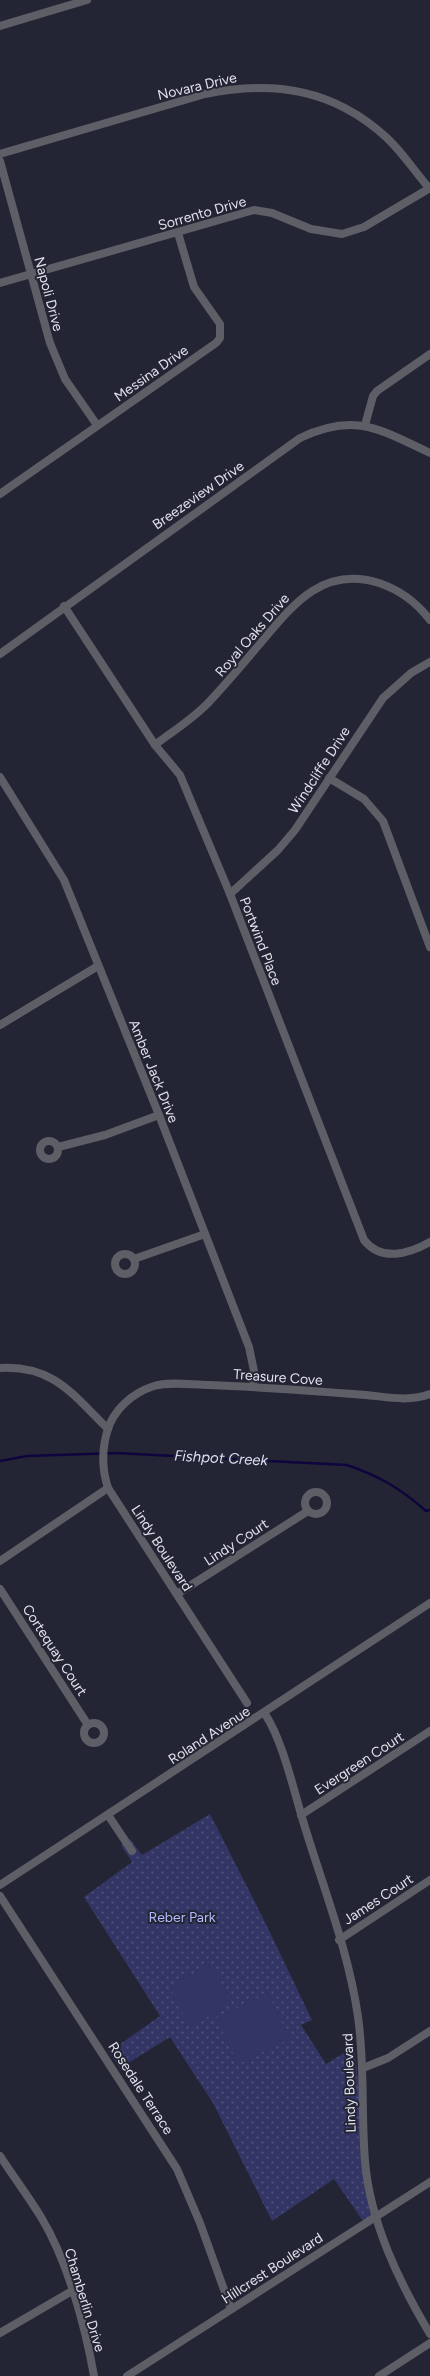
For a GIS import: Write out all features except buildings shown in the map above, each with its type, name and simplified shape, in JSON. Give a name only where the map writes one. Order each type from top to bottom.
[{"type":"street","points":[[0,26],[72,2],[87,0]]},
{"type":"street","name":"Novara Drive","points":[[0,154],[205,94],[236,88],[268,86],[284,88],[317,97],[361,118],[388,139],[429,188]]},
{"type":"street","name":"Napoli Drive","points":[[0,160],[50,343],[59,368],[97,425]]},
{"type":"street","name":"Sorrento Drive","points":[[0,283],[178,233],[244,212],[259,210],[272,213],[311,230],[342,234],[364,227],[429,188]]},
{"type":"street","name":"Messina Drive","points":[[0,494],[216,343],[220,338],[220,324],[194,287],[178,233]]},
{"type":"street","points":[[365,425],[373,396],[377,391],[430,354]]},
{"type":"street","name":"Breezeview Drive","points":[[0,654],[64,606],[300,438],[340,424],[365,425],[430,453]]},
{"type":"street","name":"Royal Oaks Drive","points":[[155,745],[207,704],[295,604],[323,584],[360,579],[385,585],[406,596],[421,608],[430,620]]},
{"type":"street","name":"Portwind Place","points":[[64,606],[155,745],[180,775],[230,894],[364,1240],[372,1249],[387,1254],[417,1249],[430,1242]]},
{"type":"street","name":"Windcliffe Drive","points":[[230,894],[287,840],[383,698],[412,673],[430,662]]},
{"type":"street","name":"Amber Jack Drive","points":[[0,777],[58,869],[159,1115],[249,1347],[254,1371],[254,1387]]},
{"type":"street","points":[[329,778],[364,800],[382,821],[392,840],[430,948]]},
{"type":"street","points":[[0,1025],[98,966]]},
{"type":"street","points":[[58,1148],[104,1135],[159,1115]]},
{"type":"street","points":[[134,1259],[205,1234]]},
{"type":"street","points":[[0,1368],[28,1369],[60,1381],[108,1429]]},
{"type":"street","name":"Treasure Cove","points":[[128,1401],[146,1389],[168,1384],[254,1387],[400,1398],[430,1394]]},
{"type":"street","name":"Lindy Boulevard","points":[[128,1401],[112,1416],[105,1440],[105,1477],[108,1488],[247,1702]]},
{"type":"street","points":[[0,1561],[108,1488]]},
{"type":"street","name":"Lindy Court","points":[[177,1594],[308,1511]]},
{"type":"street","name":"Cortequay Court","points":[[0,1589],[88,1725]]},
{"type":"street","name":"Roland Avenue","points":[[0,1885],[265,1714],[430,1603]]},
{"type":"street","name":"Lindy Boulevard","points":[[265,1714],[272,1727],[301,1815],[355,1998],[363,2068],[362,2123],[365,2163],[376,2216],[390,2255],[415,2309],[430,2334]]},
{"type":"street","name":"Evergreen Court","points":[[301,1815],[430,1732]]},
{"type":"street","points":[[108,1815],[132,1851]]},
{"type":"street","name":"James Court","points":[[339,1940],[430,1880]]},
{"type":"street","name":"Rosedale Terrace","points":[[0,1896],[177,2169],[200,2223],[231,2309]]},
{"type":"street","points":[[363,2068],[388,2058],[430,2031]]},
{"type":"street","name":"Chamberlin Drive","points":[[0,2156],[41,2218],[60,2256],[85,2334],[94,2376]]},
{"type":"street","name":"Hillcrest Boulevard","points":[[127,2376],[430,2182]]},
{"type":"street","points":[[0,2333],[72,2291]]},
{"type":"street","points":[[379,2376],[430,2343]]},
{"type":"green space","name":"Reber Park","points":[[210,1814],[312,2020],[301,2025],[326,2064],[354,2047],[374,2217],[363,2221],[334,2179],[272,2221],[213,2103],[170,2037],[120,2068],[109,2052],[160,2016],[84,1897],[132,1862],[121,1845],[130,1839],[142,1855]]},
{"type":"green space","points":[[212,1964],[232,2004],[189,2026],[169,1986]]},
{"type":"green space","points":[[268,1993],[290,2039],[238,2064],[216,2018]]},
{"type":"waterway","name":"Fishpot Creek","points":[[0,1461],[27,1456],[116,1453],[347,1465],[389,1484],[426,1511],[430,1510]]}]
